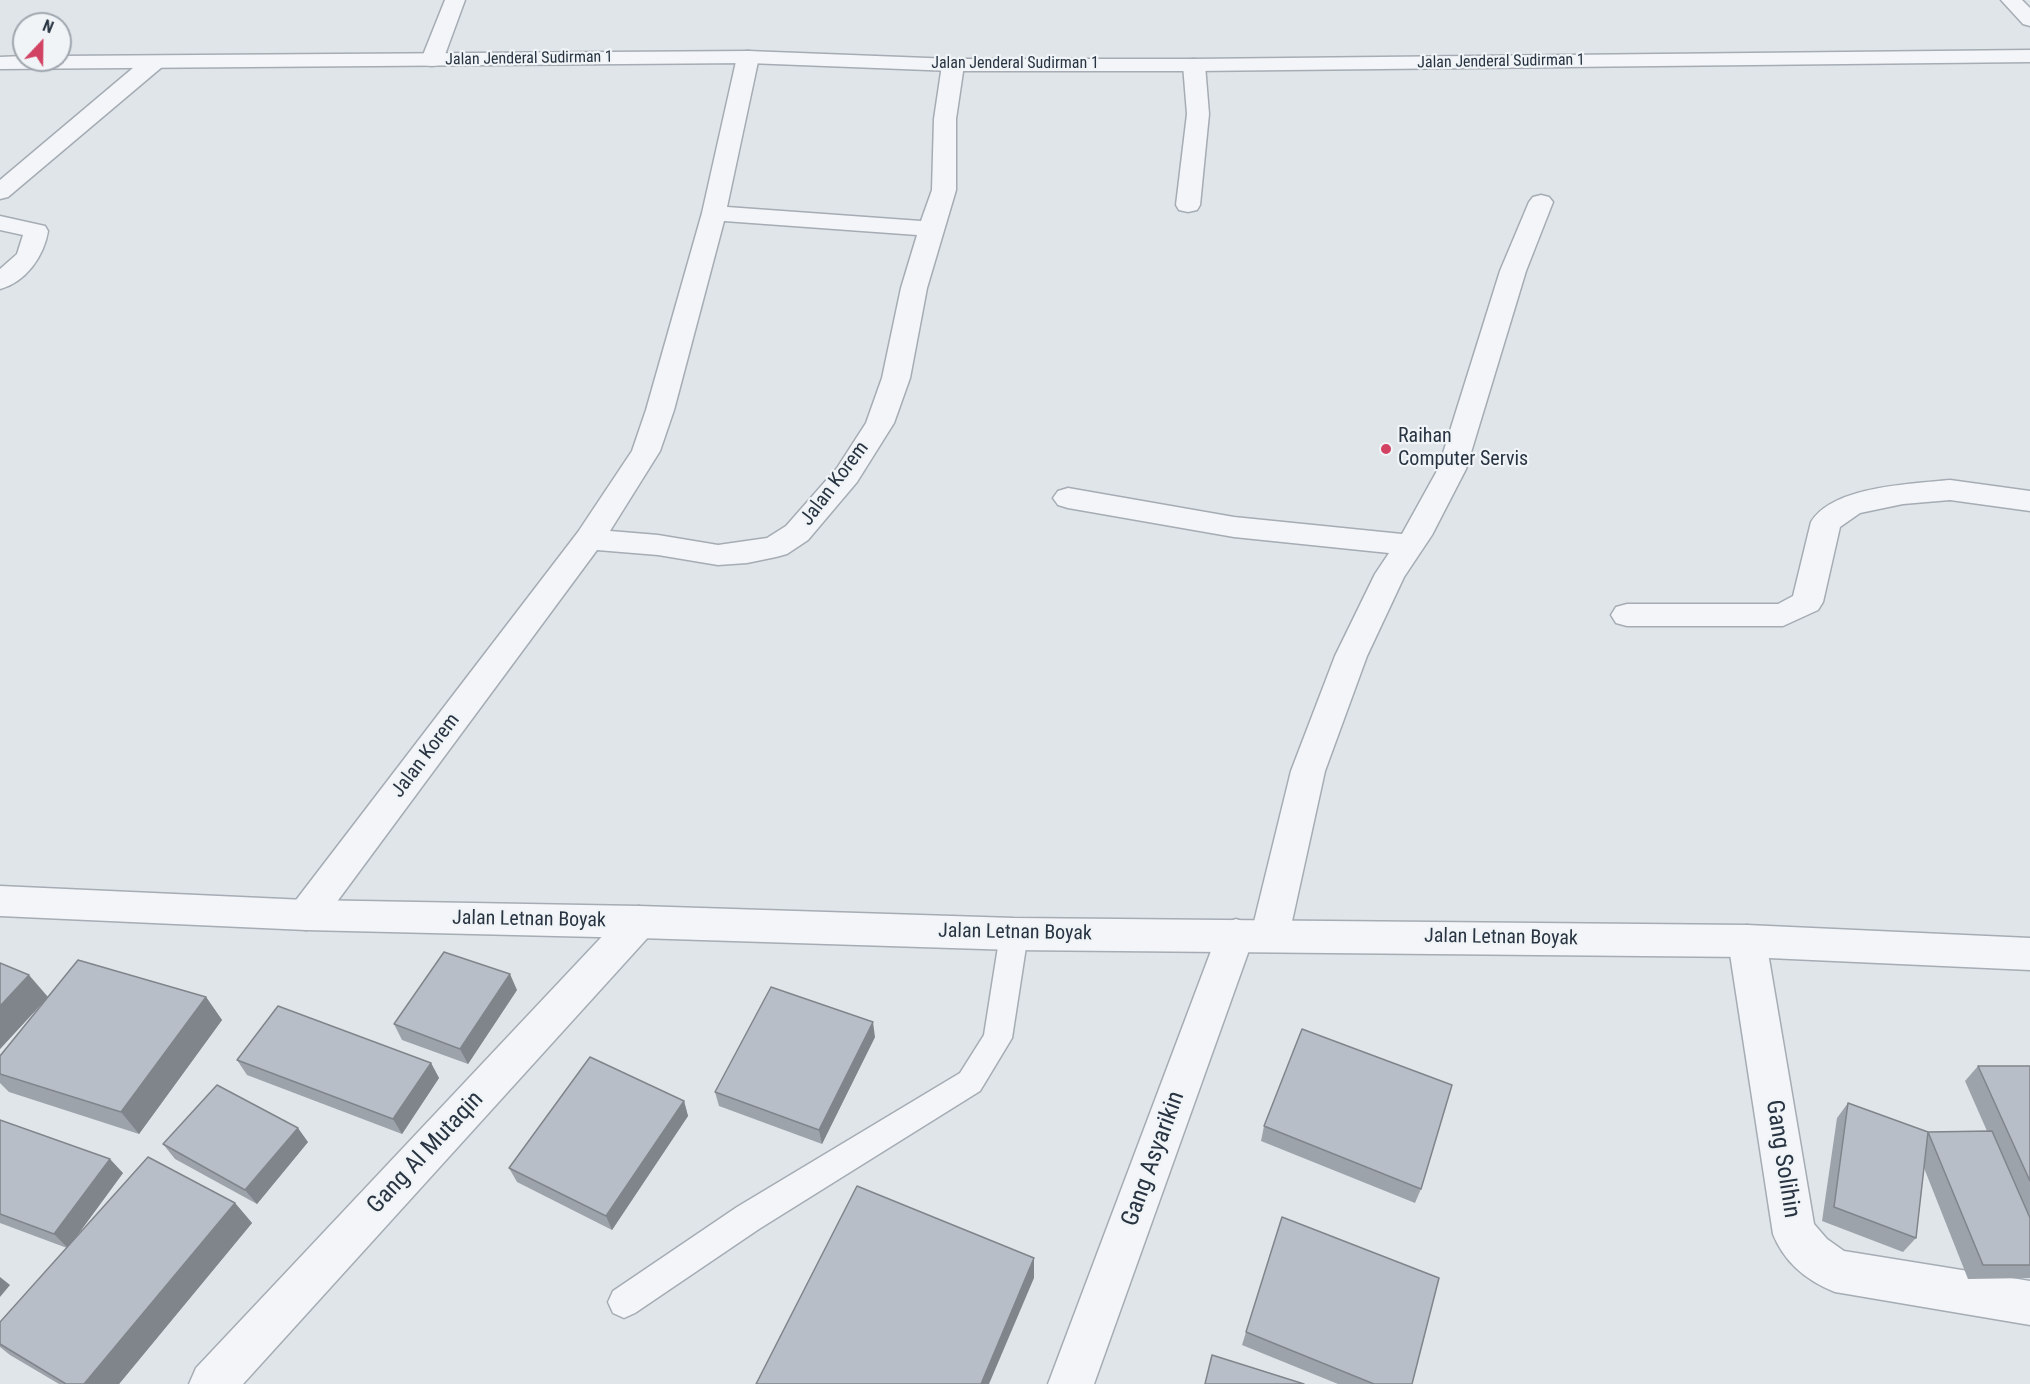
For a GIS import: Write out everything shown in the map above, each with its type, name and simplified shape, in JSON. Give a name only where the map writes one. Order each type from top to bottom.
[{"type":"street","points":[[432,60],[455,0]]},
{"type":"street","points":[[2011,0],[2030,20]]},
{"type":"street","name":"Jalan Jenderal Sudirman 1","points":[[0,63],[748,57],[953,65],[1194,65],[2030,56]]},
{"type":"street","name":"Jalan Korem","points":[[306,915],[589,539],[646,451],[660,410],[714,213],[748,57]]},
{"type":"street","points":[[0,192],[154,62]]},
{"type":"street","name":"Jalan Korem","points":[[589,539],[658,545],[718,555],[747,553],[776,547],[797,533],[847,475],[880,423],[896,378],[914,288],[944,190],[945,119],[953,65]]},
{"type":"street","points":[[1188,205],[1198,114],[1194,65]]},
{"type":"street","name":"Gang Asyarikin","points":[[1071,1384],[1253,935],[1308,771],[1351,656],[1390,574],[1411,545],[1452,469],[1514,271],[1541,202]]},
{"type":"street","points":[[714,213],[931,229]]},
{"type":"street","points":[[0,224],[36,231],[35,242],[26,262],[0,281]]},
{"type":"street","points":[[1627,615],[1783,615],[1807,602],[1826,522],[1851,505],[1903,494],[1950,490],[2030,501]]},
{"type":"street","points":[[1068,498],[1234,527],[1411,545]]},
{"type":"street","name":"Jalan Letnan Boyak","points":[[0,901],[306,915],[639,922],[1014,934],[1747,941],[2030,954]]},
{"type":"street","name":"Gang Al Mutaqin","points":[[213,1384],[639,922]]},
{"type":"street","name":"Gang Solihin","points":[[1747,941],[1794,1234],[1812,1254],[1835,1271],[2030,1304]]},
{"type":"lane","points":[[624,1302],[748,1218],[970,1082],[998,1038],[1014,934]]},
{"type":"building","points":[[444,952],[510,974],[460,1049],[394,1024]]},
{"type":"building","points":[[78,960],[206,997],[121,1112],[0,1074],[0,1056]]},
{"type":"building","points":[[0,963],[29,975],[0,1006]]},
{"type":"building","points":[[771,987],[873,1022],[819,1130],[715,1092]]},
{"type":"building","points":[[278,1006],[431,1063],[393,1119],[237,1060]]},
{"type":"building","points":[[1302,1029],[1452,1085],[1421,1189],[1264,1126]]},
{"type":"building","points":[[590,1057],[684,1101],[606,1216],[509,1168]]},
{"type":"building","points":[[1978,1066],[2030,1066],[2030,1181]]},
{"type":"building","points":[[217,1085],[298,1128],[245,1190],[163,1144]]},
{"type":"building","points":[[1848,1103],[1928,1132],[1916,1238],[1834,1207]]},
{"type":"building","points":[[0,1120],[110,1159],[54,1234],[0,1214]]},
{"type":"building","points":[[1992,1131],[2030,1218],[2030,1265],[1983,1265],[1928,1132]]},
{"type":"building","points":[[148,1157],[235,1203],[84,1384],[66,1384],[0,1344],[0,1322]]},
{"type":"building","points":[[857,1186],[1034,1258],[981,1384],[756,1384]]},
{"type":"building","points":[[1282,1217],[1439,1278],[1412,1384],[1374,1384],[1246,1332]]},
{"type":"building","points":[[1212,1355],[1304,1384],[1205,1384]]},
{"type":"place","name":"Raihan Computer Servis","points":[[1386,449]]}]
